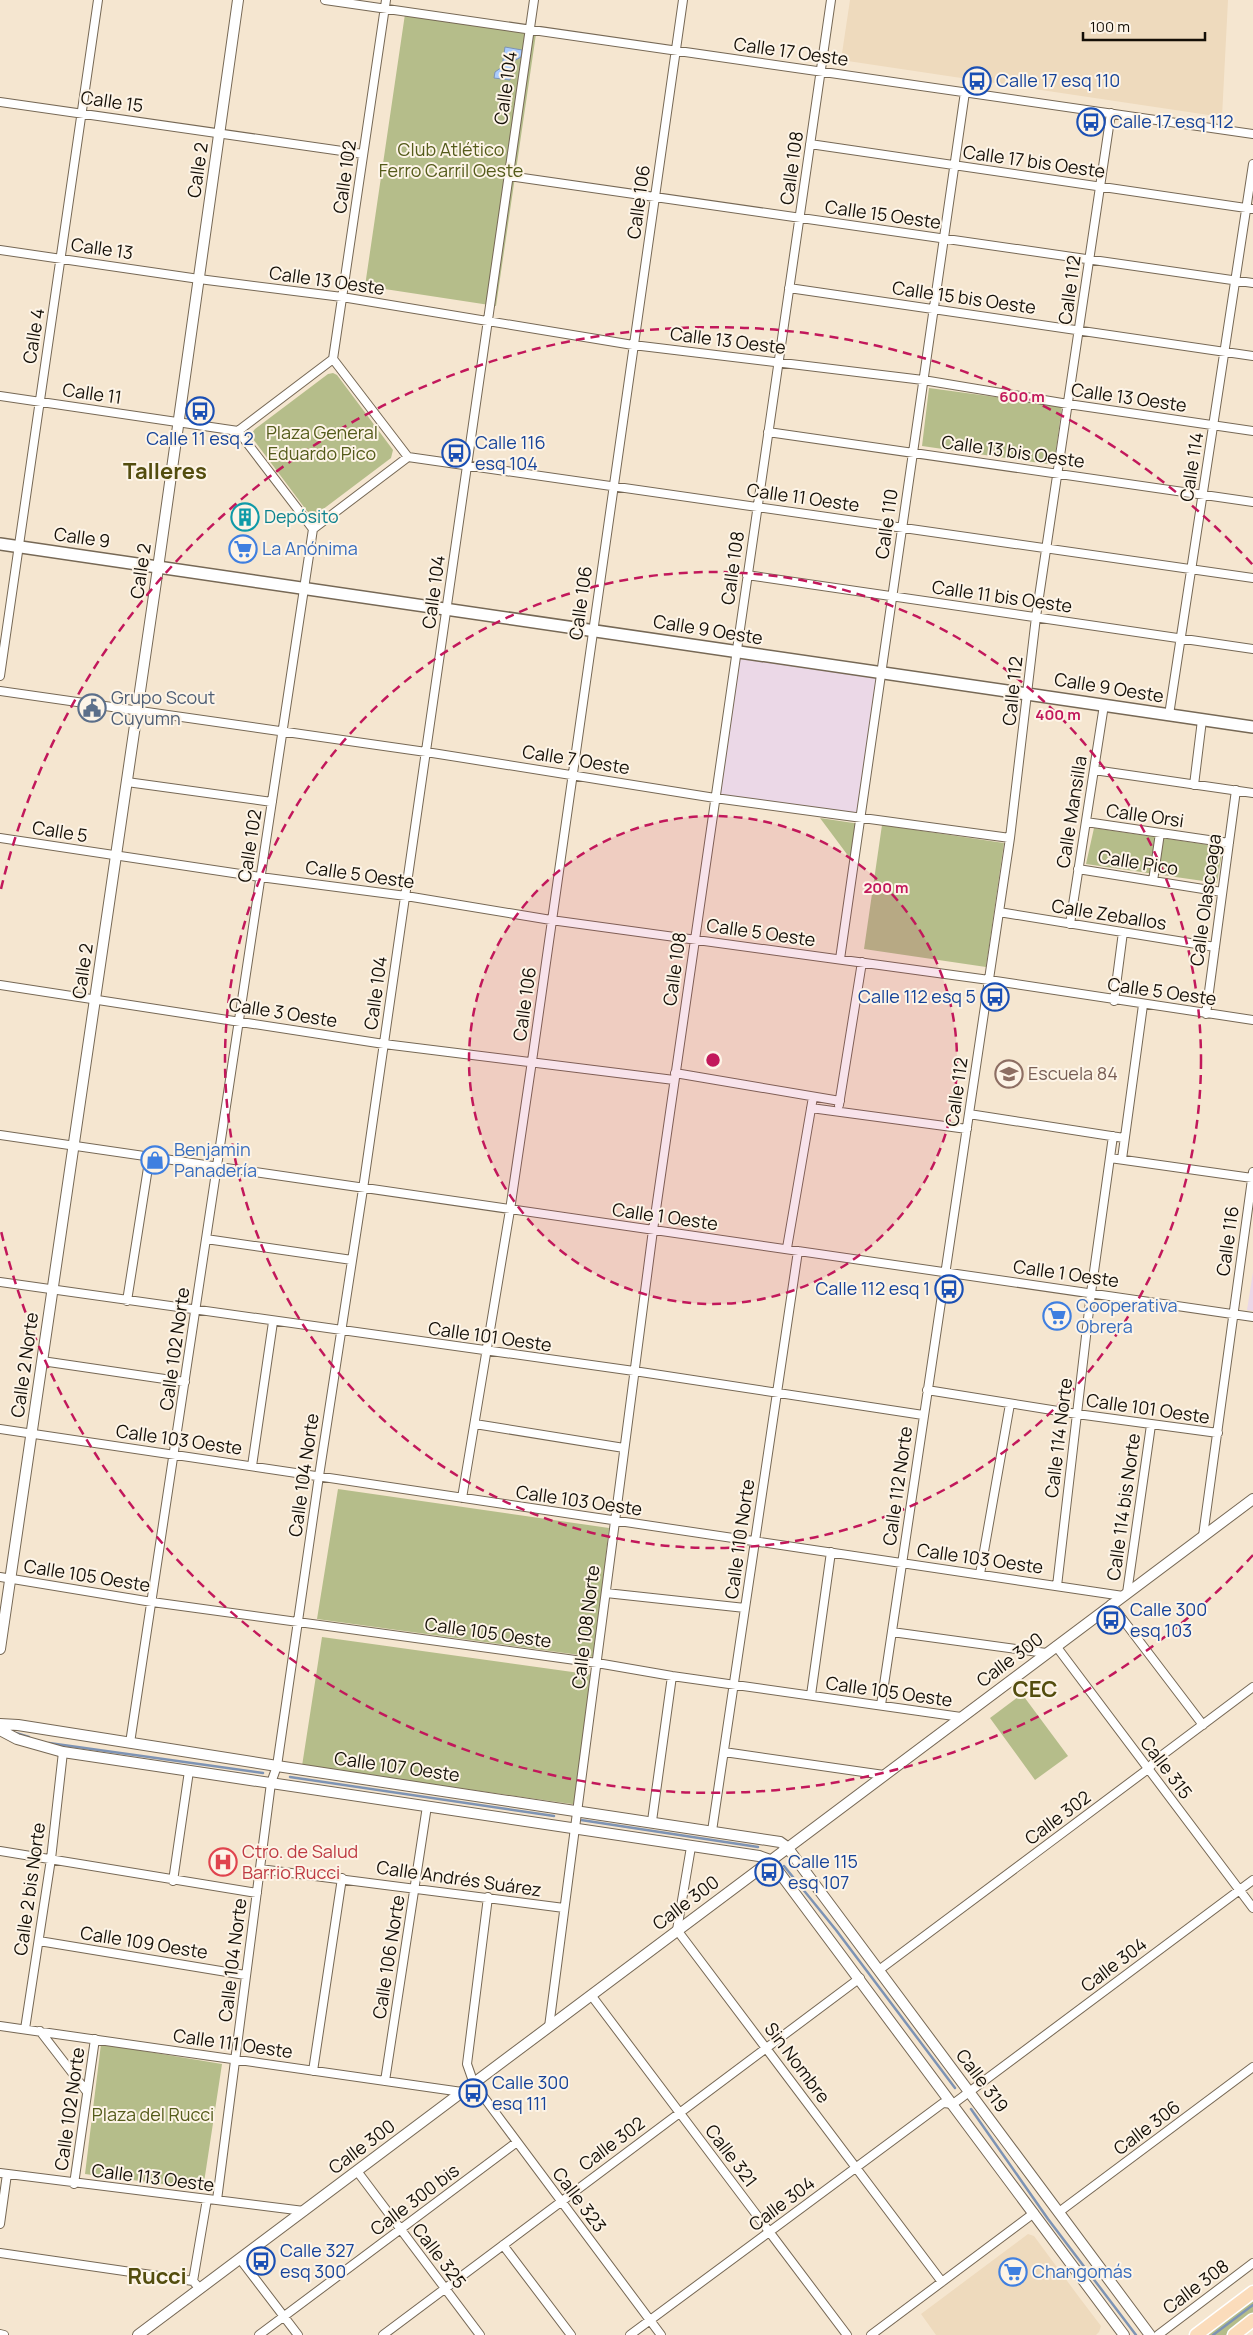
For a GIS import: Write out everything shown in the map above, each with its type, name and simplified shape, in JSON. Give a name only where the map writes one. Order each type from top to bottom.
[{"type":"main road","name":"Calle 9","points":[[0,544],[158,568]]},
{"type":"main road","name":"Calle 9 Oeste","points":[[158,568],[1253,727]]},
{"type":"main road","points":[[1196,2335],[1253,2292]]},
{"type":"main road","points":[[1234,2335],[1253,2320]]},
{"type":"street","name":"Calle 4","points":[[0,676],[98,0]]},
{"type":"street","name":"Calle 2","points":[[74,1146],[238,0]]},
{"type":"street","name":"Calle 17 Oeste","points":[[325,0],[1253,134]]},
{"type":"street","name":"Calle 102","points":[[333,359],[386,0]]},
{"type":"street","name":"Calle 104","points":[[363,1189],[534,0]]},
{"type":"street","name":"Calle 106","points":[[510,1210],[683,0]]},
{"type":"street","name":"Calle 108","points":[[653,1230],[831,0]]},
{"type":"street","name":"Calle 110","points":[[840,959],[965,92]]},
{"type":"street","name":"Calle 15","points":[[0,102],[220,133]]},
{"type":"street","name":"Calle 112","points":[[945,1272],[1010,838],[1036,617],[1111,113]]},
{"type":"street","points":[[220,133],[363,154]]},
{"type":"street","name":"Calle 17 bis Oeste","points":[[810,144],[1250,208]]},
{"type":"street","name":"Calle 114","points":[[1169,715],[1235,280],[1250,208],[1253,164]]},
{"type":"street","name":"Calle 15 Oeste","points":[[509,176],[1253,283]]},
{"type":"street","name":"Calle 13","points":[[0,250],[199,279]]},
{"type":"street","name":"Calle 13 Oeste","points":[[199,279],[342,297],[634,344],[923,380],[1068,404],[1253,431]]},
{"type":"street","name":"Calle 15 bis Oeste","points":[[789,288],[1253,356]]},
{"type":"street","points":[[179,422],[238,431],[312,529],[408,457],[333,359],[238,431]]},
{"type":"street","name":"Calle 11","points":[[0,396],[179,422]]},
{"type":"street","name":"Calle 13 bis Oeste","points":[[768,432],[1253,502]]},
{"type":"street","name":"Calle 11 Oeste","points":[[408,457],[1253,578]]},
{"type":"street","name":"Calle 102","points":[[217,1166],[312,529]]},
{"type":"street","name":"Calle 11 bis Oeste","points":[[747,575],[1253,649]]},
{"type":"street","name":"Calle 7 Oeste","points":[[0,691],[426,752],[715,798],[1010,838]]},
{"type":"street","name":"Calle Mansilla","points":[[1070,924],[1104,705]]},
{"type":"street","points":[[1194,785],[1202,720]]},
{"type":"street","points":[[1094,770],[1253,793]]},
{"type":"street","points":[[127,782],[272,802]]},
{"type":"street","name":"Calle Olascoaga","points":[[1206,1014],[1236,790]]},
{"type":"street","name":"Calle Orsi","points":[[1086,822],[1229,843]]},
{"type":"street","points":[[1153,881],[1160,833]]},
{"type":"street","name":"Calle 5","points":[[0,838],[116,855]]},
{"type":"street","name":"Calle 5 Oeste","points":[[116,855],[260,877],[406,896],[551,920],[989,980],[1114,1001],[1253,1020]]},
{"type":"street","name":"Calle Pico","points":[[1078,869],[1222,892]]},
{"type":"street","name":"Calle Zeballos","points":[[999,912],[1215,947]]},
{"type":"street","points":[[1114,1001],[1123,932]]},
{"type":"street","points":[[838,1112],[862,962]]},
{"type":"street","name":"Calle 3 Oeste","points":[[0,985],[384,1044],[675,1077],[840,1102]]},
{"type":"street","points":[[1122,1159],[1142,1005]]},
{"type":"street","points":[[787,1248],[813,1097]]},
{"type":"street","points":[[811,1108],[967,1129]]},
{"type":"street","points":[[969,1114],[1124,1138]]},
{"type":"street","name":"Calle 1 Oeste","points":[[0,1135],[1253,1317]]},
{"type":"street","name":"Calle 114 Norte","points":[[1057,1586],[1113,1136]]},
{"type":"street","name":"Calle 2 Norte","points":[[0,1649],[5,1578],[32,1434],[74,1146]]},
{"type":"street","points":[[127,1301],[150,1156]]},
{"type":"street","points":[[1110,1158],[1253,1175]]},
{"type":"street","name":"Calle 102 Norte","points":[[130,1743],[217,1166]]},
{"type":"street","name":"Calle 116","points":[[1203,1536],[1253,1175]]},
{"type":"street","name":"Calle 104 Norte","points":[[217,2200],[271,1783],[277,1766],[363,1189]]},
{"type":"street","points":[[462,1498],[510,1210]]},
{"type":"street","name":"Calle 108 Norte","points":[[549,2026],[653,1230]]},
{"type":"street","points":[[206,1238],[352,1260]]},
{"type":"street","name":"Calle 110 Norte","points":[[712,1831],[798,1251]]},
{"type":"street","name":"Calle 112 Norte","points":[[881,1705],[945,1272]]},
{"type":"street","name":"Calle 101 Oeste","points":[[0,1282],[923,1414]]},
{"type":"street","points":[[252,1466],[273,1322]]},
{"type":"street","points":[[42,1361],[185,1382]]},
{"type":"street","name":"Calle 101 Oeste","points":[[927,1390],[1151,1425],[1218,1433]]},
{"type":"street","points":[[980,1574],[1010,1404]]},
{"type":"street","points":[[475,1424],[624,1448]]},
{"type":"street","name":"Calle 114 bis Norte","points":[[1125,1594],[1151,1425]]},
{"type":"street","name":"Calle 103 Oeste","points":[[0,1429],[1057,1586],[1125,1594]]},
{"type":"street","name":"Calle 300","points":[[138,2335],[197,2285],[240,2259],[1253,1498]]},
{"type":"street","points":[[811,1695],[831,1552]]},
{"type":"street","name":"Calle 105 Oeste","points":[[5,1578],[152,1602],[597,1663],[672,1676],[961,1717]]},
{"type":"street","points":[[606,1593],[745,1608]]},
{"type":"street","points":[[1111,1604],[1203,1724]]},
{"type":"street","points":[[892,1632],[1046,1653]]},
{"type":"street","name":"Calle 315","points":[[1056,1646],[1253,1908]]},
{"type":"street","points":[[652,1821],[672,1676]]},
{"type":"street","name":"Calle 302","points":[[879,1970],[1148,1769],[1203,1724],[1253,1687]]},
{"type":"street","name":"Calle 107 Oeste","points":[[0,1724],[18,1725],[277,1766],[652,1821],[780,1842],[787,1847]]},
{"type":"street","name":"Calle 107 Oeste","points":[[0,1730],[17,1739],[63,1752],[759,1856],[770,1860]]},
{"type":"street","name":"Calle 2 bis Norte","points":[[25,2029],[39,1941],[63,1752]]},
{"type":"street","points":[[724,1752],[884,1775]]},
{"type":"street","points":[[173,1881],[189,1771]]},
{"type":"street","name":"Calle 106 Norte","points":[[386,2081],[427,1806]]},
{"type":"street","points":[[677,1930],[691,1847]]},
{"type":"street","name":"Calle 319","points":[[787,1847],[1150,2335]]},
{"type":"street","points":[[0,1851],[173,1881],[256,1893]]},
{"type":"street","name":"Calle 319","points":[[770,1860],[860,1978],[1124,2335]]},
{"type":"street","name":"Calle Andrés Suárez","points":[[260,1869],[342,1878],[564,1908]]},
{"type":"street","points":[[314,2071],[342,1878]]},
{"type":"street","name":"Calle 304","points":[[630,2335],[943,2103],[953,2104],[970,2092],[1253,1880]]},
{"type":"street","points":[[474,2084],[467,2064],[488,1897]]},
{"type":"street","name":"Sin Nombre","points":[[677,1930],[767,2047],[942,2282]]},
{"type":"street","name":"Calle 109 Oeste","points":[[39,1941],[245,1975]]},
{"type":"street","name":"Calle 302","points":[[386,2334],[679,2112],[860,1978]]},
{"type":"street","name":"Calle 321","points":[[591,1995],[847,2335]]},
{"type":"street","name":"Calle 111 Oeste","points":[[0,2026],[95,2038],[462,2092]]},
{"type":"street","points":[[40,2031],[87,2092]]},
{"type":"street","name":"Calle 102 Norte","points":[[74,2184],[95,2038]]},
{"type":"street","name":"Calle 306","points":[[1059,2212],[1253,2067]]},
{"type":"street","name":"Calle 323","points":[[474,2084],[661,2335]]},
{"type":"street","name":"Calle 300 bis","points":[[259,2335],[517,2142]]},
{"type":"street","name":"Calle 325","points":[[357,2171],[480,2335]]},
{"type":"street","points":[[0,2224],[3,2173]]},
{"type":"street","name":"Calle 113 Oeste","points":[[3,2173],[74,2184],[304,2211]]},
{"type":"street","points":[[0,2253],[197,2285],[207,2199]]},
{"type":"street","points":[[871,2335],[1034,2213]]},
{"type":"street","points":[[503,2245],[571,2335]]},
{"type":"street","points":[[240,2259],[298,2335]]},
{"type":"street","name":"Calle 308","points":[[1158,2335],[1253,2263]]},
{"type":"street","points":[[0,2334],[4,2335]]},
{"type":"shaded area","points":[[850,0],[1228,0],[1222,117],[841,60]]},
{"type":"shaded area","points":[[736,651],[881,673],[860,818],[715,798]]},
{"type":"shaded area","points":[[1253,1272],[1253,1311],[1247,1310]]},
{"type":"shaded area","points":[[1028,2234],[1034,2236],[1101,2326],[1099,2332],[1096,2335],[936,2335],[921,2314]]},
{"type":"green space","name":"Club Atlético Ferro Carril Oeste","points":[[405,14],[536,34],[496,306],[365,286]]},
{"type":"green space","name":"Plaza General Eduardo Pico","points":[[333,373],[337,375],[393,450],[391,458],[318,513],[312,515],[307,511],[251,434],[328,374]]},
{"type":"green space","points":[[929,388],[1062,406],[1054,465],[922,446]]},
{"type":"green space","points":[[820,818],[860,824],[852,861]]},
{"type":"green space","points":[[882,825],[1004,843],[986,967],[864,949]]},
{"type":"green space","points":[[1094,828],[1223,847],[1217,883],[1086,864]]},
{"type":"green space","points":[[338,1489],[609,1528],[594,1657],[317,1619]]},
{"type":"green space","points":[[322,1637],[594,1675],[579,1805],[302,1766]]},
{"type":"green space","points":[[1022,1694],[1068,1756],[1035,1780],[990,1718]]},
{"type":"green space","name":"Plaza del Rucci","points":[[101,2044],[222,2064],[203,2189],[85,2174]]},
{"type":"green space","points":[[1253,2298],[1253,2315],[1226,2335],[1207,2335]]},
{"type":"water","points":[[505,47],[522,50],[521,57],[514,61],[510,80],[494,78],[495,72],[502,67]]},
{"type":"waterway","points":[[16,1733],[29,1737]]},
{"type":"waterway","points":[[49,1743],[263,1773]]},
{"type":"waterway","points":[[290,1777],[554,1816]]},
{"type":"waterway","points":[[581,1820],[758,1847]]},
{"type":"waterway","points":[[784,1866],[836,1930],[955,2088]]},
{"type":"waterway","points":[[971,2109],[1048,2219],[1136,2335]]},
{"type":"waterway","points":[[1213,2335],[1253,2305]]},
{"type":"place","name":"Calle 17 esq 110","points":[[977,81]]},
{"type":"place","name":"Calle 17 esq 112","points":[[1091,122]]},
{"type":"place","name":"Calle 11 esq 2","points":[[200,411]]},
{"type":"place","name":"Calle 116 esq 104","points":[[456,453]]},
{"type":"place","name":"Depósito","points":[[245,517]]},
{"type":"place","name":"La Anónima","points":[[243,549]]},
{"type":"place","name":"Grupo Scout Cuyumn","points":[[92,708]]},
{"type":"place","name":"Calle 112 esq 5","points":[[995,997]]},
{"type":"place","name":"Escuela 84","points":[[1009,1074]]},
{"type":"place","name":"Benjamin Panadería","points":[[155,1160]]},
{"type":"place","name":"Calle 112 esq 1","points":[[949,1289]]},
{"type":"place","name":"Cooperativa Obrera","points":[[1057,1316]]},
{"type":"place","name":"Calle 300 esq 103","points":[[1111,1620]]},
{"type":"place","name":"Ctro. de Salud Barrio Rucci","points":[[223,1862]]},
{"type":"place","name":"Calle 115 esq 107","points":[[769,1872]]},
{"type":"place","name":"Calle 300 esq 111","points":[[473,2093]]},
{"type":"place","name":"Calle 327 esq 300","points":[[261,2261]]},
{"type":"place","name":"Changomás","points":[[1013,2272]]},
{"type":"district","name":"Talleres","points":[[165,471]]},
{"type":"district","name":"CEC","points":[[1035,1689]]},
{"type":"district","name":"Rucci","points":[[157,2276]]}]
